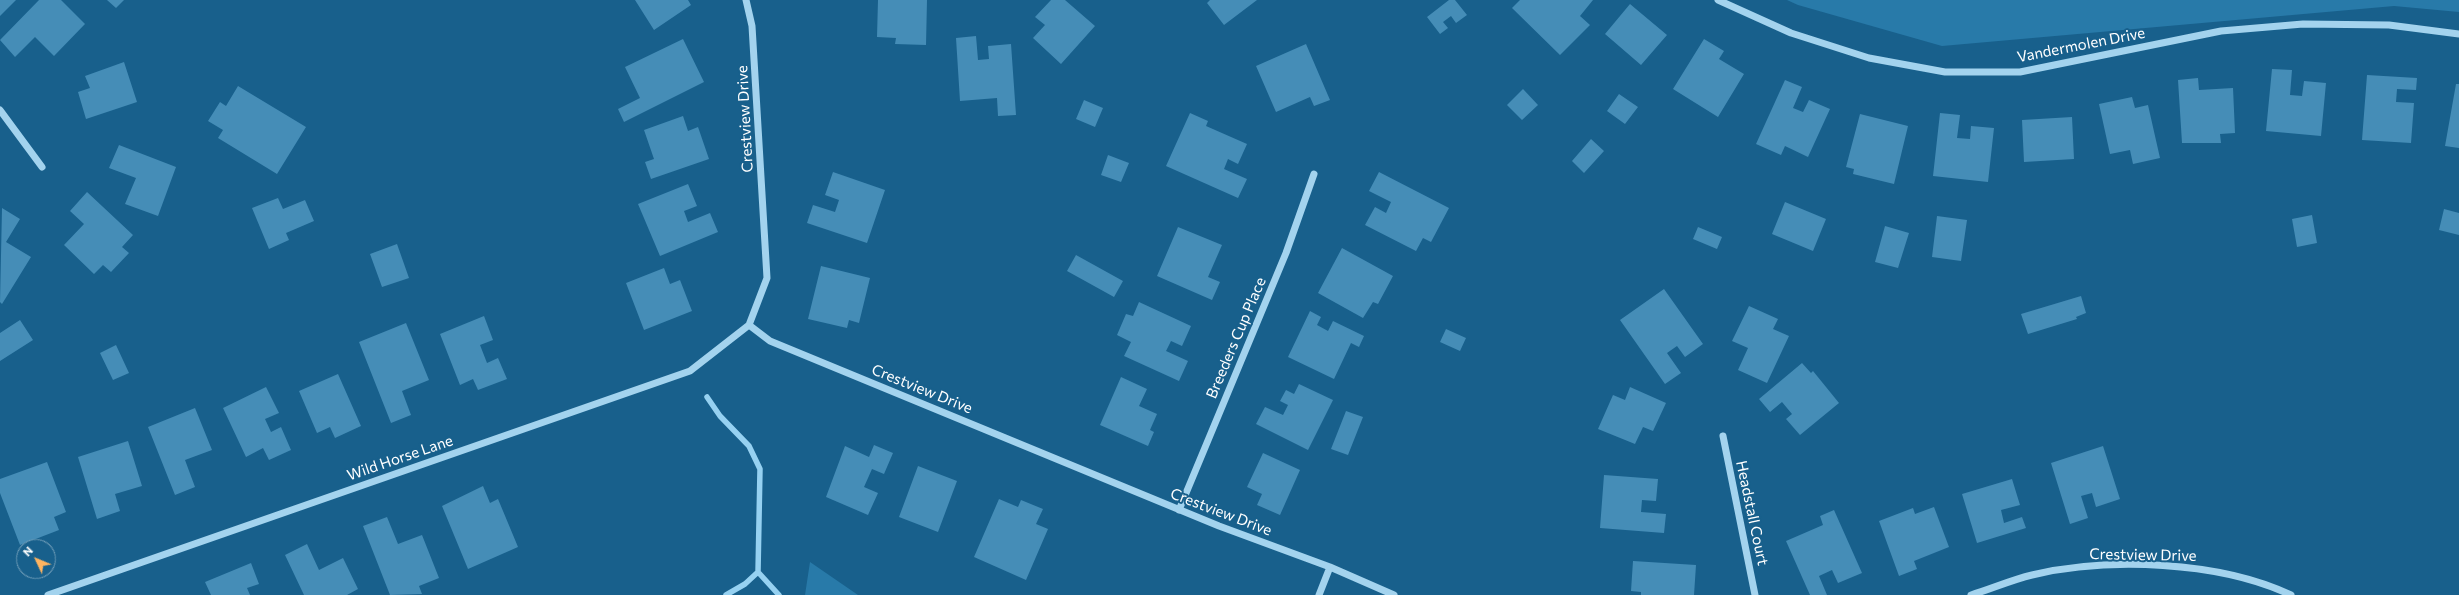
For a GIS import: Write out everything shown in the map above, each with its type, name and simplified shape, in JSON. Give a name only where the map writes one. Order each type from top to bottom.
[{"type":"street","name":"Crestview Drive","points":[[746,0],[752,26],[767,278],[749,325],[770,341],[1179,510],[1330,567],[1394,595]]},
{"type":"street","name":"Vandermolen Drive","points":[[1718,0],[1791,33],[1869,58],[1945,72],[2020,72],[2221,31],[2303,24],[2389,25],[2459,34]]},
{"type":"street","points":[[0,110],[42,167]]},
{"type":"street","name":"Breeders Cup Place","points":[[1179,510],[1286,252],[1314,174]]},
{"type":"street","name":"Wild Horse Lane","points":[[48,595],[690,370],[749,325]]},
{"type":"street","name":"Headstall Court","points":[[1723,436],[1755,595]]},
{"type":"street","name":"Crestview Drive","points":[[1971,595],[2032,576],[2081,567],[2147,565],[2210,570],[2291,595]]},
{"type":"street","points":[[1319,595],[1330,567]]},
{"type":"shaded area","points":[[1787,0],[2459,0],[2459,12],[2394,6],[1942,46],[1798,5]]},
{"type":"shaded area","points":[[810,562],[858,595],[805,595]]},
{"type":"building","points":[[0,0],[16,0],[0,16]]},
{"type":"building","points":[[39,0],[61,0],[85,24],[54,56],[35,37],[15,57],[0,40]]},
{"type":"building","points":[[107,0],[124,0],[116,8]]},
{"type":"building","points":[[635,0],[688,0],[691,5],[654,30]]},
{"type":"building","points":[[878,0],[927,0],[926,45],[895,44],[896,38],[877,37]]},
{"type":"building","points":[[1051,0],[1065,0],[1095,26],[1061,64],[1033,38],[1045,25],[1035,17]]},
{"type":"building","points":[[1210,0],[1257,0],[1224,25],[1207,3]]},
{"type":"building","points":[[1449,0],[1455,0],[1467,15],[1456,23],[1451,16],[1443,22],[1448,28],[1440,34],[1427,17]]},
{"type":"building","points":[[1520,0],[1593,0],[1580,16],[1590,25],[1560,55],[1512,8]]},
{"type":"building","points":[[1630,4],[1667,35],[1641,65],[1605,34]]},
{"type":"building","points":[[976,36],[978,60],[989,59],[988,46],[1011,44],[1016,115],[998,116],[997,98],[960,101],[956,38]]},
{"type":"building","points":[[683,39],[704,82],[624,122],[618,109],[640,98],[625,67]]},
{"type":"building","points":[[1704,39],[1724,51],[1719,59],[1744,74],[1718,117],[1673,89]]},
{"type":"building","points":[[1306,44],[1330,100],[1314,106],[1310,97],[1276,112],[1256,66]]},
{"type":"building","points":[[124,62],[137,102],[86,119],[78,92],[90,88],[85,76]]},
{"type":"building","points":[[2272,69],[2292,70],[2290,95],[2302,96],[2304,81],[2326,83],[2321,136],[2266,131]]},
{"type":"building","points":[[2367,75],[2417,78],[2416,90],[2397,89],[2396,102],[2414,103],[2411,143],[2362,140]]},
{"type":"building","points":[[2198,78],[2199,90],[2233,88],[2235,133],[2220,134],[2221,143],[2182,143],[2178,80]]},
{"type":"building","points":[[1785,80],[1802,87],[1793,108],[1803,112],[1809,100],[1830,109],[1808,157],[1785,146],[1781,155],[1756,144]]},
{"type":"building","points":[[2456,84],[2459,84],[2459,148],[2445,146]]},
{"type":"building","points":[[238,86],[306,127],[277,174],[218,138],[223,130],[208,121],[220,102],[226,106]]},
{"type":"building","points":[[1523,89],[1538,105],[1522,120],[1507,105]]},
{"type":"building","points":[[1619,94],[1638,107],[1625,124],[1607,111]]},
{"type":"building","points":[[2132,97],[2135,108],[2148,105],[2160,158],[2133,164],[2130,150],[2110,154],[2099,104]]},
{"type":"building","points":[[1084,100],[1103,108],[1095,127],[1076,119]]},
{"type":"building","points":[[1190,113],[1208,121],[1206,126],[1247,144],[1238,164],[1228,159],[1224,169],[1247,179],[1238,198],[1166,166]]},
{"type":"building","points":[[1940,113],[1960,115],[1957,138],[1970,139],[1971,126],[1994,128],[1988,182],[1933,176]]},
{"type":"building","points":[[1860,114],[1908,126],[1894,184],[1853,174],[1854,169],[1846,167]]},
{"type":"building","points":[[683,116],[688,131],[698,127],[709,159],[651,179],[645,162],[654,159],[644,130]]},
{"type":"building","points":[[2072,117],[2074,159],[2024,162],[2022,120]]},
{"type":"building","points":[[1591,139],[1604,151],[1584,173],[1572,161]]},
{"type":"building","points":[[119,145],[176,167],[158,216],[125,204],[136,178],[109,168]]},
{"type":"building","points":[[1108,155],[1129,163],[1121,182],[1101,175]]},
{"type":"building","points":[[833,172],[885,190],[867,243],[807,223],[813,205],[835,212],[839,200],[825,195]]},
{"type":"building","points":[[1379,172],[1449,208],[1431,242],[1423,238],[1416,251],[1365,225],[1375,207],[1386,213],[1391,202],[1369,191]]},
{"type":"building","points":[[688,184],[697,206],[684,211],[688,222],[710,213],[718,232],[660,256],[638,204]]},
{"type":"building","points":[[87,192],[133,235],[122,247],[129,253],[111,272],[103,265],[94,274],[64,245],[84,224],[70,211]]},
{"type":"building","points":[[278,198],[283,209],[305,200],[314,221],[286,233],[289,240],[269,249],[252,208]]},
{"type":"building","points":[[1785,202],[1826,219],[1813,251],[1772,234]]},
{"type":"building","points":[[2,208],[20,219],[6,242],[31,257],[2,304],[0,302]]},
{"type":"building","points":[[2444,209],[2459,213],[2459,235],[2439,230]]},
{"type":"building","points":[[2312,215],[2317,243],[2297,247],[2292,219]]},
{"type":"building","points":[[1937,216],[1967,220],[1961,261],[1932,257]]},
{"type":"building","points":[[1885,226],[1909,233],[1898,268],[1875,262]]},
{"type":"building","points":[[1178,227],[1222,245],[1208,277],[1220,282],[1212,300],[1157,276]]},
{"type":"building","points":[[1698,227],[1722,237],[1717,249],[1693,239]]},
{"type":"building","points":[[397,244],[409,278],[382,287],[370,254]]},
{"type":"building","points":[[1342,248],[1393,276],[1378,304],[1373,302],[1363,318],[1318,293]]},
{"type":"building","points":[[1076,255],[1123,281],[1114,297],[1067,271]]},
{"type":"building","points":[[821,266],[870,278],[859,323],[849,320],[847,328],[808,319]]},
{"type":"building","points":[[664,268],[670,284],[680,280],[692,311],[644,330],[626,283]]},
{"type":"building","points":[[1664,289],[1703,344],[1685,357],[1677,346],[1667,353],[1681,373],[1665,384],[1620,320]]},
{"type":"building","points":[[2081,296],[2086,313],[2076,317],[2077,319],[2028,334],[2021,314]]},
{"type":"building","points":[[1139,302],[1191,326],[1182,346],[1171,341],[1166,351],[1188,361],[1179,381],[1124,356],[1131,342],[1117,335],[1126,314],[1133,316]]},
{"type":"building","points":[[1749,306],[1778,319],[1773,329],[1789,336],[1767,383],[1738,370],[1748,348],[1732,341]]},
{"type":"building","points":[[1310,311],[1321,317],[1317,325],[1328,331],[1333,321],[1364,336],[1359,347],[1351,343],[1334,379],[1288,357]]},
{"type":"building","points":[[484,316],[493,340],[480,345],[487,363],[498,358],[507,379],[478,390],[473,379],[460,385],[440,334]]},
{"type":"building","points":[[20,320],[33,340],[0,361],[0,333]]},
{"type":"building","points":[[406,323],[429,380],[402,391],[411,415],[391,423],[359,342]]},
{"type":"building","points":[[1446,329],[1466,338],[1460,351],[1440,342]]},
{"type":"building","points":[[116,345],[129,373],[113,380],[100,353]]},
{"type":"building","points":[[1802,363],[1811,373],[1813,371],[1839,403],[1800,435],[1786,419],[1792,414],[1782,402],[1770,412],[1759,399]]},
{"type":"building","points":[[338,374],[361,426],[335,438],[330,427],[317,433],[299,391]]},
{"type":"building","points":[[1121,377],[1147,389],[1139,406],[1157,414],[1150,430],[1154,432],[1148,446],[1100,425]]},
{"type":"building","points":[[1299,384],[1333,400],[1308,450],[1256,424],[1265,407],[1283,415],[1288,405],[1280,401],[1286,390],[1294,394]]},
{"type":"building","points":[[266,387],[279,413],[265,419],[271,432],[281,427],[291,450],[269,460],[263,448],[246,457],[223,408]]},
{"type":"building","points":[[1630,387],[1666,403],[1653,431],[1643,427],[1635,444],[1598,429],[1613,395],[1625,400]]},
{"type":"building","points":[[195,408],[212,450],[185,460],[195,487],[175,495],[148,427]]},
{"type":"building","points":[[1346,411],[1363,417],[1348,455],[1331,449]]},
{"type":"building","points":[[128,441],[142,486],[115,494],[120,511],[97,519],[78,457]]},
{"type":"building","points":[[874,445],[893,453],[884,474],[872,469],[864,487],[878,493],[868,515],[826,497],[845,446],[869,457]]},
{"type":"building","points":[[2103,446],[2120,499],[2096,507],[2092,493],[2081,496],[2088,518],[2070,524],[2051,463]]},
{"type":"building","points":[[1263,453],[1300,470],[1280,515],[1257,505],[1262,494],[1247,487]]},
{"type":"building","points":[[47,462],[66,512],[54,517],[59,530],[36,539],[18,539],[0,493],[0,479]]},
{"type":"building","points":[[918,466],[957,481],[938,532],[899,517]]},
{"type":"building","points":[[1604,475],[1658,479],[1656,501],[1642,500],[1641,512],[1666,514],[1664,533],[1600,528]]},
{"type":"building","points":[[2012,479],[2020,505],[2001,510],[2004,523],[2022,517],[2026,528],[1977,543],[1962,494]]},
{"type":"building","points":[[483,486],[490,503],[498,499],[518,547],[468,569],[442,506]]},
{"type":"building","points":[[999,499],[1018,507],[1021,500],[1043,509],[1036,524],[1048,529],[1026,580],[974,557]]},
{"type":"building","points":[[1934,507],[1949,547],[1914,561],[1917,569],[1899,576],[1879,521],[1913,508],[1915,514]]},
{"type":"building","points":[[1834,510],[1862,573],[1838,583],[1832,570],[1819,576],[1827,595],[1810,595],[1786,541],[1823,525],[1820,516]]},
{"type":"building","points":[[387,517],[398,544],[422,535],[439,578],[419,586],[422,594],[390,595],[363,526]]},
{"type":"building","points":[[307,544],[319,570],[343,558],[358,589],[347,595],[304,595],[285,555]]},
{"type":"building","points":[[1633,561],[1696,565],[1694,595],[1641,595],[1641,592],[1631,591]]},
{"type":"building","points":[[251,563],[259,584],[247,588],[250,595],[211,595],[205,582]]},
{"type":"waterway","points":[[707,397],[720,416],[749,446],[760,469],[758,572],[779,595]]},
{"type":"waterway","points":[[726,595],[745,584],[758,572]]}]
